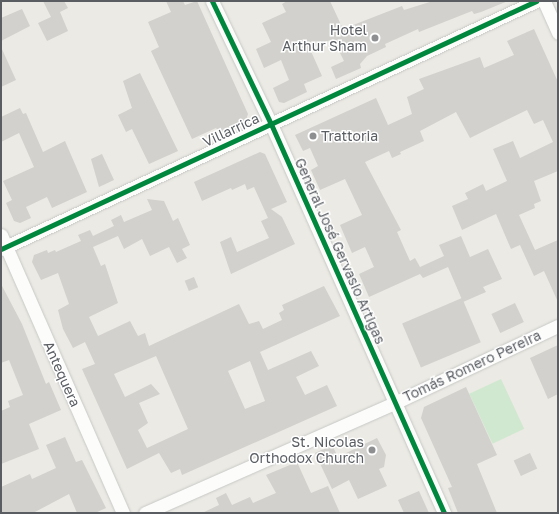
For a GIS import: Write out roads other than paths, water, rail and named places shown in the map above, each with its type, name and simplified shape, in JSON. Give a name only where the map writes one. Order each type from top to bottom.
[{"type":"street","name":"General José Gervasio Artigas","points":[[212,1],[271,124],[444,513]]},
{"type":"street","name":"Villarrica","points":[[3,244],[271,124],[536,1]]},
{"type":"street","points":[[544,1],[558,32]]},
{"type":"street","name":"Antequera","points":[[3,244],[123,513]]},
{"type":"street","name":"Tomás Romero Pereira","points":[[145,513],[394,403],[558,326]]},
{"type":"place","name":"Hotel Arthur Sham","points":[[375,38]]},
{"type":"place","name":"Trattoria","points":[[313,136]]},
{"type":"place","name":"St. Nicolas Orthodox Church","points":[[372,450]]}]
